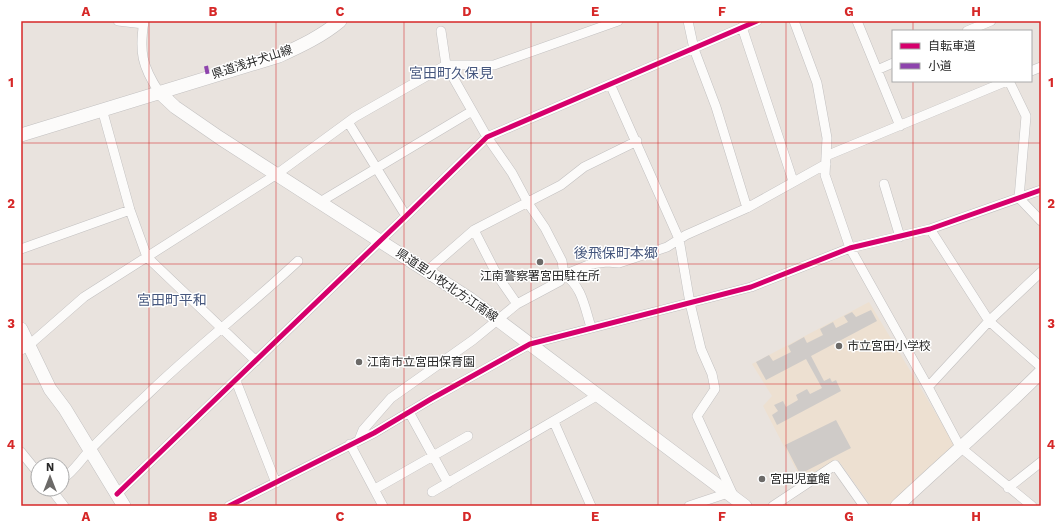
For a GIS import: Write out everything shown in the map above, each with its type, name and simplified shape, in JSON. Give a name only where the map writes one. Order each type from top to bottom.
[{"type":"main road","name":"県道浅井犬山線","points":[[159,92],[279,56],[314,39],[340,21]]},
{"type":"main road","points":[[21,135],[159,92]]},
{"type":"main road","name":"県道里小牧北方江南線","points":[[159,92],[188,116],[276,174],[428,270],[499,320],[736,501]]},
{"type":"main road","points":[[21,329],[25,348],[90,449],[124,506]]},
{"type":"main road","points":[[897,506],[960,447],[996,417],[1041,372]]},
{"type":"street","points":[[118,21],[144,22],[143,62],[149,78],[159,92]]},
{"type":"street","points":[[25,348],[84,297],[276,174],[348,122],[446,65],[494,65],[618,21]]},
{"type":"street","points":[[688,21],[694,49],[716,107],[747,208]]},
{"type":"street","points":[[117,494],[486,137],[757,21]]},
{"type":"street","points":[[794,21],[817,83],[827,138],[825,175],[850,248],[960,447],[1008,488],[1032,506]]},
{"type":"street","points":[[857,21],[900,126]]},
{"type":"street","points":[[970,30],[986,24]]},
{"type":"street","points":[[742,27],[793,181]]},
{"type":"street","points":[[441,31],[446,65],[486,137],[512,173],[528,202],[545,228],[562,261],[564,275]]},
{"type":"street","points":[[877,70],[892,63]]},
{"type":"street","points":[[355,442],[363,430],[391,398],[499,320],[517,304],[560,281],[564,275],[591,264],[607,262],[619,263],[667,247],[679,239],[747,208],[826,160],[900,126],[1006,82]]},
{"type":"street","points":[[1009,82],[1026,116],[1019,198],[1041,221]]},
{"type":"street","points":[[610,84],[679,239],[690,303],[701,349],[712,374],[715,389],[697,416],[736,501],[689,506]]},
{"type":"street","points":[[102,109],[130,210],[147,257],[256,361]]},
{"type":"street","points":[[320,202],[472,111]]},
{"type":"street","points":[[348,122],[406,216]]},
{"type":"street","points":[[428,270],[474,230],[561,185],[584,167],[636,141]]},
{"type":"street","points":[[884,184],[900,237]]},
{"type":"street","points":[[230,506],[355,442],[530,344],[591,327],[751,287],[850,248],[930,229],[1041,190]]},
{"type":"street","points":[[21,249],[130,210]]},
{"type":"street","points":[[930,229],[989,321],[1041,367]]},
{"type":"street","points":[[474,230],[497,275],[517,304]]},
{"type":"street","points":[[70,474],[90,449],[169,373],[220,328],[259,298],[298,261]]},
{"type":"street","points":[[928,387],[989,321],[1041,272]]},
{"type":"street","points":[[564,275],[574,280],[580,293],[591,327]]},
{"type":"street","points":[[236,380],[276,483]]},
{"type":"street","points":[[432,492],[598,395]]},
{"type":"street","points":[[409,412],[448,483]]},
{"type":"street","points":[[554,422],[591,506]]},
{"type":"street","points":[[374,489],[468,436]]},
{"type":"street","points":[[355,442],[374,489],[383,506]]},
{"type":"street","points":[[21,452],[30,463]]},
{"type":"street","points":[[1008,488],[1041,462]]},
{"type":"street","points":[[773,506],[836,465],[864,506]]},
{"type":"street","points":[[57,497],[64,506]]},
{"type":"shaded area","points":[[869,302],[956,447],[893,506],[871,506],[838,460],[801,479],[763,406],[772,396],[752,364]]},
{"type":"building","points":[[871,310],[877,321],[811,356],[824,381],[830,378],[832,382],[836,380],[841,391],[777,425],[772,415],[778,411],[774,405],[783,401],[786,407],[798,400],[796,395],[807,389],[810,394],[822,388],[806,359],[766,380],[756,362],[769,355],[773,361],[791,352],[788,346],[804,337],[807,343],[823,335],[820,329],[833,322],[836,328],[848,322],[844,316],[852,312],[856,317]]},
{"type":"building","points":[[836,420],[851,448],[800,474],[785,445]]},
{"type":"marked path","points":[[206,66],[208,76]]},
{"type":"cycle path","points":[[117,494],[487,137],[757,21]]},
{"type":"cycle path","points":[[229,506],[374,433],[431,399],[530,344],[751,287],[850,248],[930,229],[1041,190]]},
{"type":"place","name":"江南警察署宮田駐在所","points":[[540,262]]},
{"type":"place","name":"市立宮田小学校","points":[[839,346]]},
{"type":"place","name":"江南市立宮田保育園","points":[[359,362]]},
{"type":"place","name":"宮田児童館","points":[[762,479]]},
{"type":"district","name":"宮田町久保見","points":[[451,73]]},
{"type":"district","name":"後飛保町本郷","points":[[616,253]]},
{"type":"district","name":"宮田町平和","points":[[172,300]]}]
